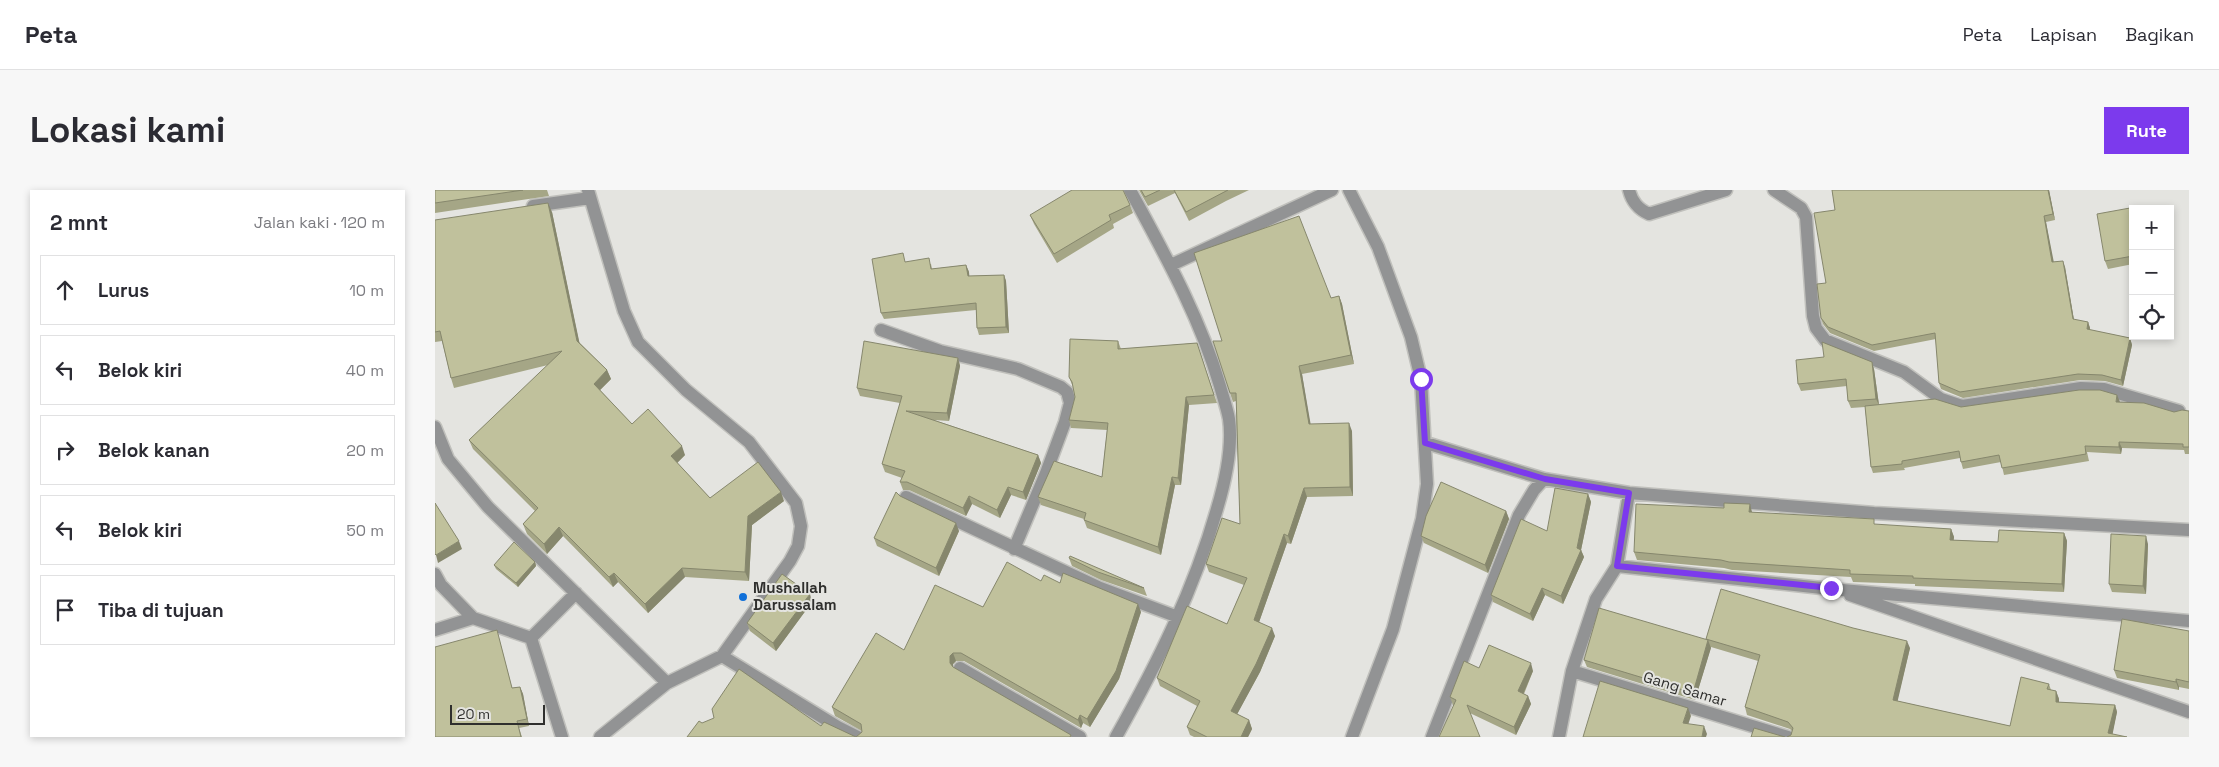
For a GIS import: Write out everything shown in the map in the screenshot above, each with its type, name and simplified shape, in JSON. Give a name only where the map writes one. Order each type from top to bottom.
[{"type":"street","points":[[1116,737],[1154,669],[1178,617],[1206,547],[1227,473],[1229,420],[1211,354],[1171,265],[1130,190]]},
{"type":"street","points":[[1171,265],[1332,190]]},
{"type":"street","points":[[1349,190],[1378,247],[1411,337],[1421,379],[1427,484],[1422,519],[1393,629],[1352,737]]},
{"type":"street","points":[[1629,190],[1631,198],[1641,210],[1649,214],[1726,190]]},
{"type":"street","points":[[1774,190],[1801,208],[1806,217],[1813,316],[1816,328],[1825,340],[1904,372],[1941,399],[1962,406],[2081,388],[2104,389],[2179,411]]},
{"type":"street","points":[[522,208],[589,194],[624,312],[638,342],[686,390],[749,442],[796,503],[801,526],[798,546],[790,561],[722,656],[667,684],[600,737]]},
{"type":"street","points":[[881,330],[940,351],[1018,369],[1061,387],[1067,392],[1070,403],[1065,422],[1014,549]]},
{"type":"street","points":[[435,427],[448,459],[488,508],[667,684]]},
{"type":"street","points":[[1425,443],[1545,479],[1629,493],[1874,513],[2189,530]]},
{"type":"street","points":[[1432,737],[1519,515],[1533,490],[1545,479]]},
{"type":"street","points":[[1559,737],[1572,671],[1596,599],[1617,566],[1629,493]]},
{"type":"street","points":[[906,497],[1098,587],[1178,617]]},
{"type":"street","points":[[1617,566],[2189,621]]},
{"type":"street","points":[[435,574],[441,585],[473,618],[531,638]]},
{"type":"street","points":[[1831,588],[2189,712]]},
{"type":"street","points":[[531,638],[576,593]]},
{"type":"street","points":[[435,630],[473,618]]},
{"type":"street","points":[[531,638],[562,737]]},
{"type":"street","points":[[722,656],[858,737]]},
{"type":"street","points":[[960,668],[1079,737]]},
{"type":"street","name":"Gang Samar","points":[[1572,671],[1788,737]]},
{"type":"building","points":[[435,190],[523,190],[435,203]]},
{"type":"building","points":[[1072,190],[1123,190],[1130,205],[1109,215],[1111,220],[1054,254],[1030,215]]},
{"type":"building","points":[[1141,190],[1160,190],[1145,197]]},
{"type":"building","points":[[1174,190],[1228,190],[1186,212]]},
{"type":"building","points":[[1832,190],[2048,190],[2053,214],[2044,216],[2052,262],[2063,261],[2073,319],[2088,322],[2087,329],[2129,338],[2121,380],[2102,375],[2078,374],[1960,392],[1939,383],[1935,333],[1872,345],[1828,327],[1821,318],[1817,284],[1826,283],[1814,213],[1835,210]]},
{"type":"building","points":[[548,203],[577,341],[607,370],[594,384],[632,424],[648,409],[682,446],[671,456],[710,498],[758,462],[781,492],[748,516],[745,572],[682,568],[645,604],[614,573],[609,577],[559,527],[544,544],[523,524],[538,508],[469,440],[562,351],[451,378],[440,331],[435,332],[435,220]]},
{"type":"building","points":[[2129,208],[2129,257],[2105,261],[2097,214]]},
{"type":"building","points":[[1299,216],[1331,298],[1339,296],[1351,355],[1299,366],[1309,424],[1349,423],[1350,487],[1304,488],[1288,536],[1284,534],[1254,620],[1272,628],[1256,664],[1231,711],[1249,720],[1241,737],[1207,737],[1187,727],[1200,701],[1157,678],[1187,606],[1227,624],[1247,578],[1206,564],[1222,518],[1240,524],[1236,393],[1230,393],[1213,341],[1222,341],[1194,253]]},
{"type":"building","points":[[903,253],[905,262],[929,258],[931,269],[966,265],[968,276],[1004,275],[1006,327],[977,328],[976,303],[881,313],[872,259]]},
{"type":"building","points":[[1070,339],[1118,341],[1118,349],[1197,343],[1214,395],[1186,397],[1178,478],[1172,477],[1158,547],[1084,520],[1086,513],[1038,497],[1054,461],[1102,477],[1108,423],[1069,420],[1075,397],[1069,377]]},
{"type":"building","points":[[864,341],[958,358],[947,413],[906,411],[1038,455],[1023,492],[1008,487],[997,510],[969,496],[963,508],[907,482],[900,482],[905,471],[882,464],[902,396],[857,388]]},
{"type":"building","points":[[1822,342],[1872,362],[1876,399],[1848,401],[1846,379],[1798,384],[1796,360],[1824,357]]},
{"type":"building","points":[[2079,390],[2100,390],[2117,395],[2116,402],[2144,403],[2174,412],[2189,411],[2189,447],[2183,447],[2183,444],[2119,442],[2119,447],[2085,446],[2086,454],[2002,468],[1999,455],[1961,462],[1959,451],[1902,461],[1902,464],[1871,467],[1865,406],[1935,399],[1961,407]]},
{"type":"building","points":[[1441,482],[1506,511],[1485,565],[1421,536],[1426,516]]},
{"type":"building","points":[[1555,488],[1588,494],[1577,548],[1581,550],[1561,596],[1542,588],[1530,614],[1491,595],[1521,519],[1547,531]]},
{"type":"building","points":[[896,492],[900,496],[956,523],[936,568],[874,538]]},
{"type":"building","points":[[435,503],[459,541],[436,555],[435,554]]},
{"type":"building","points":[[1724,503],[1750,504],[1749,512],[1874,519],[1874,524],[1951,529],[1950,540],[1998,542],[1999,530],[2064,533],[2062,584],[1850,574],[1850,570],[1729,562],[1634,552],[1636,504],[1724,508]]},
{"type":"building","points":[[2111,534],[2146,536],[2143,586],[2109,584]]},
{"type":"building","points":[[514,542],[535,562],[516,583],[494,565]]},
{"type":"building","points":[[1070,556],[1144,588],[1098,572],[1069,558]]},
{"type":"building","points":[[1007,562],[1041,581],[1044,575],[1060,583],[1063,573],[1138,604],[1116,671],[1087,719],[1080,715],[1078,720],[961,653],[953,653],[950,656],[950,663],[953,667],[1071,735],[1070,737],[856,737],[862,732],[861,724],[832,707],[876,633],[904,650],[935,585],[983,607]]},
{"type":"building","points":[[782,574],[810,594],[773,643],[747,623]]},
{"type":"building","points":[[1721,589],[1853,628],[1907,641],[1893,700],[2010,726],[2021,677],[2049,684],[2047,689],[2056,691],[2056,702],[2115,705],[2108,733],[2127,737],[1787,737],[1791,735],[1793,728],[1788,722],[1745,707],[1760,655],[1706,639]]},
{"type":"building","points":[[1599,608],[1708,640],[1693,693],[1584,660]]},
{"type":"building","points":[[2122,619],[2189,631],[2189,682],[2176,679],[2176,682],[2114,670]]},
{"type":"building","points":[[497,630],[512,688],[520,687],[527,719],[517,721],[521,737],[435,737],[435,647]]},
{"type":"building","points":[[1489,645],[1531,663],[1518,691],[1528,696],[1514,727],[1467,705],[1480,737],[1439,737],[1456,700],[1450,697],[1464,661],[1479,668]]},
{"type":"building","points":[[739,669],[821,726],[824,722],[856,737],[687,737],[699,721],[702,723],[714,718],[712,709]]},
{"type":"building","points":[[1600,681],[1688,708],[1683,723],[1704,726],[1702,737],[1583,737]]},
{"type":"building","points":[[1754,728],[1785,737],[1751,737]]},
{"type":"place","name":"Mushallah Darussalam","points":[[743,597]]},
{"type":"route","points":[[1421,379],[1425,443],[1545,479],[1629,493],[1617,566],[1831,588]]}]
